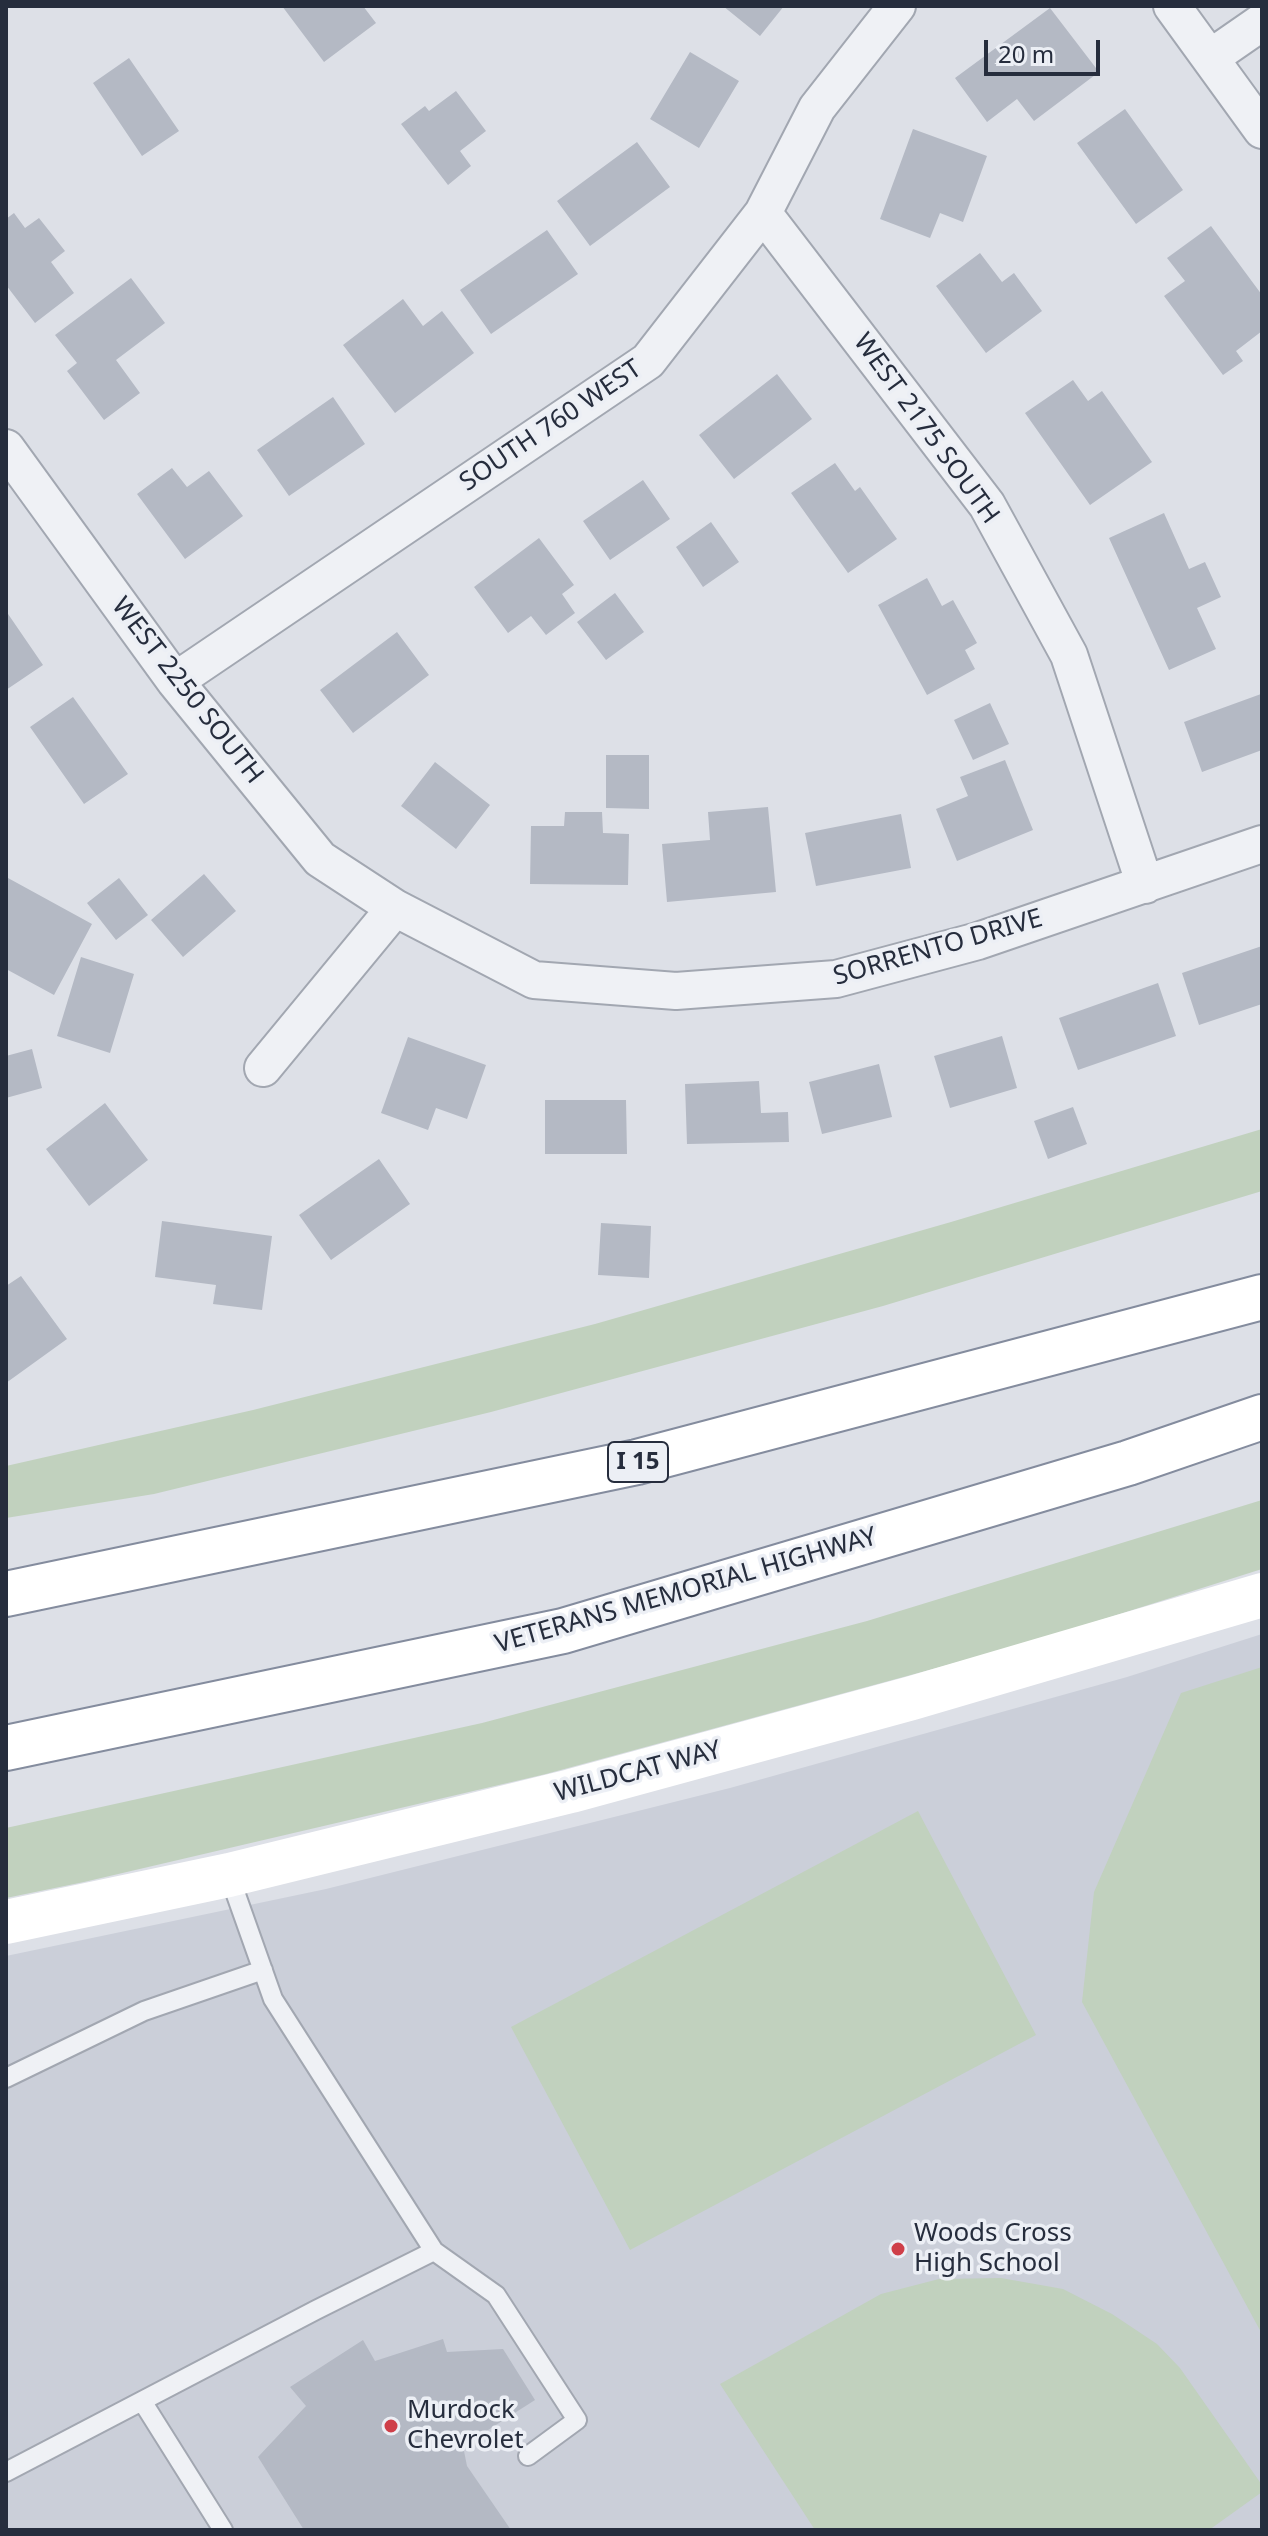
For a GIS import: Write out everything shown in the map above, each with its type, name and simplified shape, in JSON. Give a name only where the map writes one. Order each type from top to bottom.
[{"type":"main road","name":"I 15","points":[[6,1594],[637,1462],[1262,1297]]},
{"type":"main road","name":"VETERANS MEMORIAL HIGHWAY","points":[[6,1748],[563,1631],[1128,1463],[1262,1417]]},
{"type":"main road","name":"WILDCAT WAY","points":[[6,1922],[229,1875],[601,1783],[912,1698],[1262,1595]]},
{"type":"street","name":"SOUTH 760 WEST","points":[[175,681],[648,361],[763,213],[817,108],[897,6]]},
{"type":"street","points":[[1172,6],[1262,130]]},
{"type":"street","points":[[1210,58],[1262,22]]},
{"type":"street","name":"WEST 2175 SOUTH","points":[[763,213],[987,505],[1069,655],[1145,885]]},
{"type":"street","name":"WEST 2250 SOUTH","points":[[6,448],[175,681],[320,859],[395,908]]},
{"type":"street","name":"SORRENTO DRIVE","points":[[395,908],[534,980],[676,991],[836,979],[978,941],[1262,844]]},
{"type":"street","points":[[263,1068],[395,908]]},
{"type":"lane","points":[[229,1875],[273,1999],[434,2251],[496,2295],[577,2420],[528,2456]]},
{"type":"lane","points":[[6,2078],[144,2011],[263,1970]]},
{"type":"lane","points":[[6,2472],[434,2251]]},
{"type":"lane","points":[[142,2401],[223,2530]]},
{"type":"shaded area","name":"Woods Cross High School","points":[[1262,1634],[1262,2530],[6,2530],[6,1956],[326,1889],[730,1788],[1127,1677]]},
{"type":"green space","points":[[1262,1129],[1262,1191],[883,1306],[491,1412],[154,1494],[6,1518],[6,1466],[253,1410],[595,1324]]},
{"type":"green space","points":[[1262,1500],[1262,1569],[1025,1644],[546,1774],[6,1898],[6,1828],[482,1723],[867,1621]]},
{"type":"green space","points":[[1262,1667],[1262,2334],[1082,2002],[1094,1892],[1181,1693]]},
{"type":"green space","points":[[918,1811],[1036,2035],[630,2250],[511,2027]]},
{"type":"green space","points":[[1001,2278],[1063,2289],[1112,2314],[1157,2344],[1180,2368],[1262,2485],[1262,2492],[1209,2530],[815,2530],[720,2384],[881,2294],[939,2279]]},
{"type":"building","points":[[282,6],[363,6],[376,23],[324,62]]},
{"type":"building","points":[[723,6],[784,6],[760,36]]},
{"type":"building","points":[[1050,8],[1099,72],[1034,121],[1017,99],[987,122],[955,78]]},
{"type":"building","points":[[690,52],[739,81],[699,148],[650,119]]},
{"type":"building","points":[[129,58],[179,131],[142,156],[93,83]]},
{"type":"building","points":[[456,91],[486,131],[460,151],[471,166],[448,185],[401,124],[425,106],[429,111]]},
{"type":"building","points":[[1125,109],[1183,190],[1136,224],[1077,143]]},
{"type":"building","points":[[913,129],[987,156],[963,222],[940,213],[930,238],[880,219]]},
{"type":"building","points":[[637,142],[670,187],[590,246],[557,201]]},
{"type":"building","points":[[14,213],[25,228],[39,218],[65,251],[51,262],[74,293],[35,323],[6,285],[6,219]]},
{"type":"building","points":[[1211,226],[1262,295],[1262,331],[1236,351],[1243,361],[1223,375],[1164,296],[1185,281],[1167,258]]},
{"type":"building","points":[[547,230],[578,274],[491,334],[460,290]]},
{"type":"building","points":[[980,253],[1002,282],[1014,273],[1042,311],[986,353],[936,286]]},
{"type":"building","points":[[131,278],[165,323],[116,360],[140,393],[104,420],[67,371],[77,363],[55,335]]},
{"type":"building","points":[[403,299],[423,326],[442,311],[474,353],[395,413],[343,345]]},
{"type":"building","points":[[777,374],[812,419],[734,479],[699,435]]},
{"type":"building","points":[[1073,380],[1088,401],[1102,391],[1152,462],[1090,505],[1025,413]]},
{"type":"building","points":[[333,397],[365,444],[289,496],[257,450]]},
{"type":"building","points":[[835,463],[855,491],[860,487],[897,539],[848,573],[791,493]]},
{"type":"building","points":[[172,468],[187,487],[209,471],[243,516],[185,559],[137,494]]},
{"type":"building","points":[[643,480],[670,519],[610,560],[583,521]]},
{"type":"building","points":[[1164,513],[1189,569],[1205,562],[1221,597],[1197,608],[1216,649],[1169,670],[1109,538]]},
{"type":"building","points":[[711,522],[739,562],[703,587],[676,547]]},
{"type":"building","points":[[539,538],[574,585],[562,594],[575,613],[546,635],[531,616],[508,633],[474,587]]},
{"type":"building","points":[[927,578],[942,606],[953,600],[977,643],[965,650],[975,669],[927,695],[878,605]]},
{"type":"building","points":[[615,593],[644,632],[606,660],[577,622]]},
{"type":"building","points":[[6,611],[43,665],[6,690]]},
{"type":"building","points":[[397,632],[429,675],[353,733],[320,690]]},
{"type":"building","points":[[1261,694],[1262,750],[1202,772],[1184,722]]},
{"type":"building","points":[[73,697],[128,774],[84,804],[30,727]]},
{"type":"building","points":[[990,703],[1009,744],[973,760],[954,720]]},
{"type":"building","points":[[606,755],[649,755],[649,809],[606,808]]},
{"type":"building","points":[[1005,760],[1033,830],[957,861],[936,809],[968,796],[960,777]]},
{"type":"building","points":[[435,762],[490,805],[456,849],[401,806]]},
{"type":"building","points":[[768,807],[776,892],[667,902],[662,844],[710,840],[708,812]]},
{"type":"building","points":[[565,812],[602,812],[603,833],[629,834],[628,885],[530,884],[531,826],[564,826]]},
{"type":"building","points":[[901,814],[911,868],[816,886],[805,833]]},
{"type":"building","points":[[204,874],[236,911],[183,957],[151,920]]},
{"type":"building","points":[[8,878],[92,924],[54,995],[6,969]]},
{"type":"building","points":[[119,878],[148,915],[116,940],[87,903]]},
{"type":"building","points":[[1262,946],[1262,1004],[1199,1025],[1182,973]]},
{"type":"building","points":[[81,957],[134,974],[110,1053],[57,1036]]},
{"type":"building","points":[[1158,983],[1176,1036],[1078,1070],[1059,1018]]},
{"type":"building","points":[[1002,1036],[1017,1088],[950,1108],[934,1056]]},
{"type":"building","points":[[408,1037],[486,1065],[467,1119],[436,1108],[428,1130],[381,1113]]},
{"type":"building","points":[[32,1049],[42,1088],[6,1098],[6,1056]]},
{"type":"building","points":[[879,1064],[892,1117],[822,1134],[809,1082]]},
{"type":"building","points":[[759,1081],[761,1113],[788,1112],[789,1142],[687,1144],[685,1084]]},
{"type":"building","points":[[545,1100],[626,1100],[627,1154],[545,1154]]},
{"type":"building","points":[[105,1103],[148,1160],[89,1206],[46,1149]]},
{"type":"building","points":[[1073,1107],[1087,1144],[1048,1159],[1034,1121]]},
{"type":"building","points":[[379,1159],[410,1204],[331,1260],[299,1215]]},
{"type":"building","points":[[162,1221],[272,1236],[262,1310],[213,1304],[216,1285],[155,1277]]},
{"type":"building","points":[[601,1223],[651,1226],[649,1278],[598,1275]]},
{"type":"building","points":[[21,1276],[67,1339],[6,1383],[6,1286]]},
{"type":"building","name":"Murdock Chevrolet","points":[[443,2339],[447,2352],[503,2349],[535,2400],[463,2446],[467,2466],[511,2530],[304,2530],[258,2457],[306,2406],[290,2387],[363,2340],[375,2361]]},
{"type":"place","name":"Woods Cross High School","points":[[898,2249]]},
{"type":"place","name":"Murdock Chevrolet","points":[[391,2426]]}]
